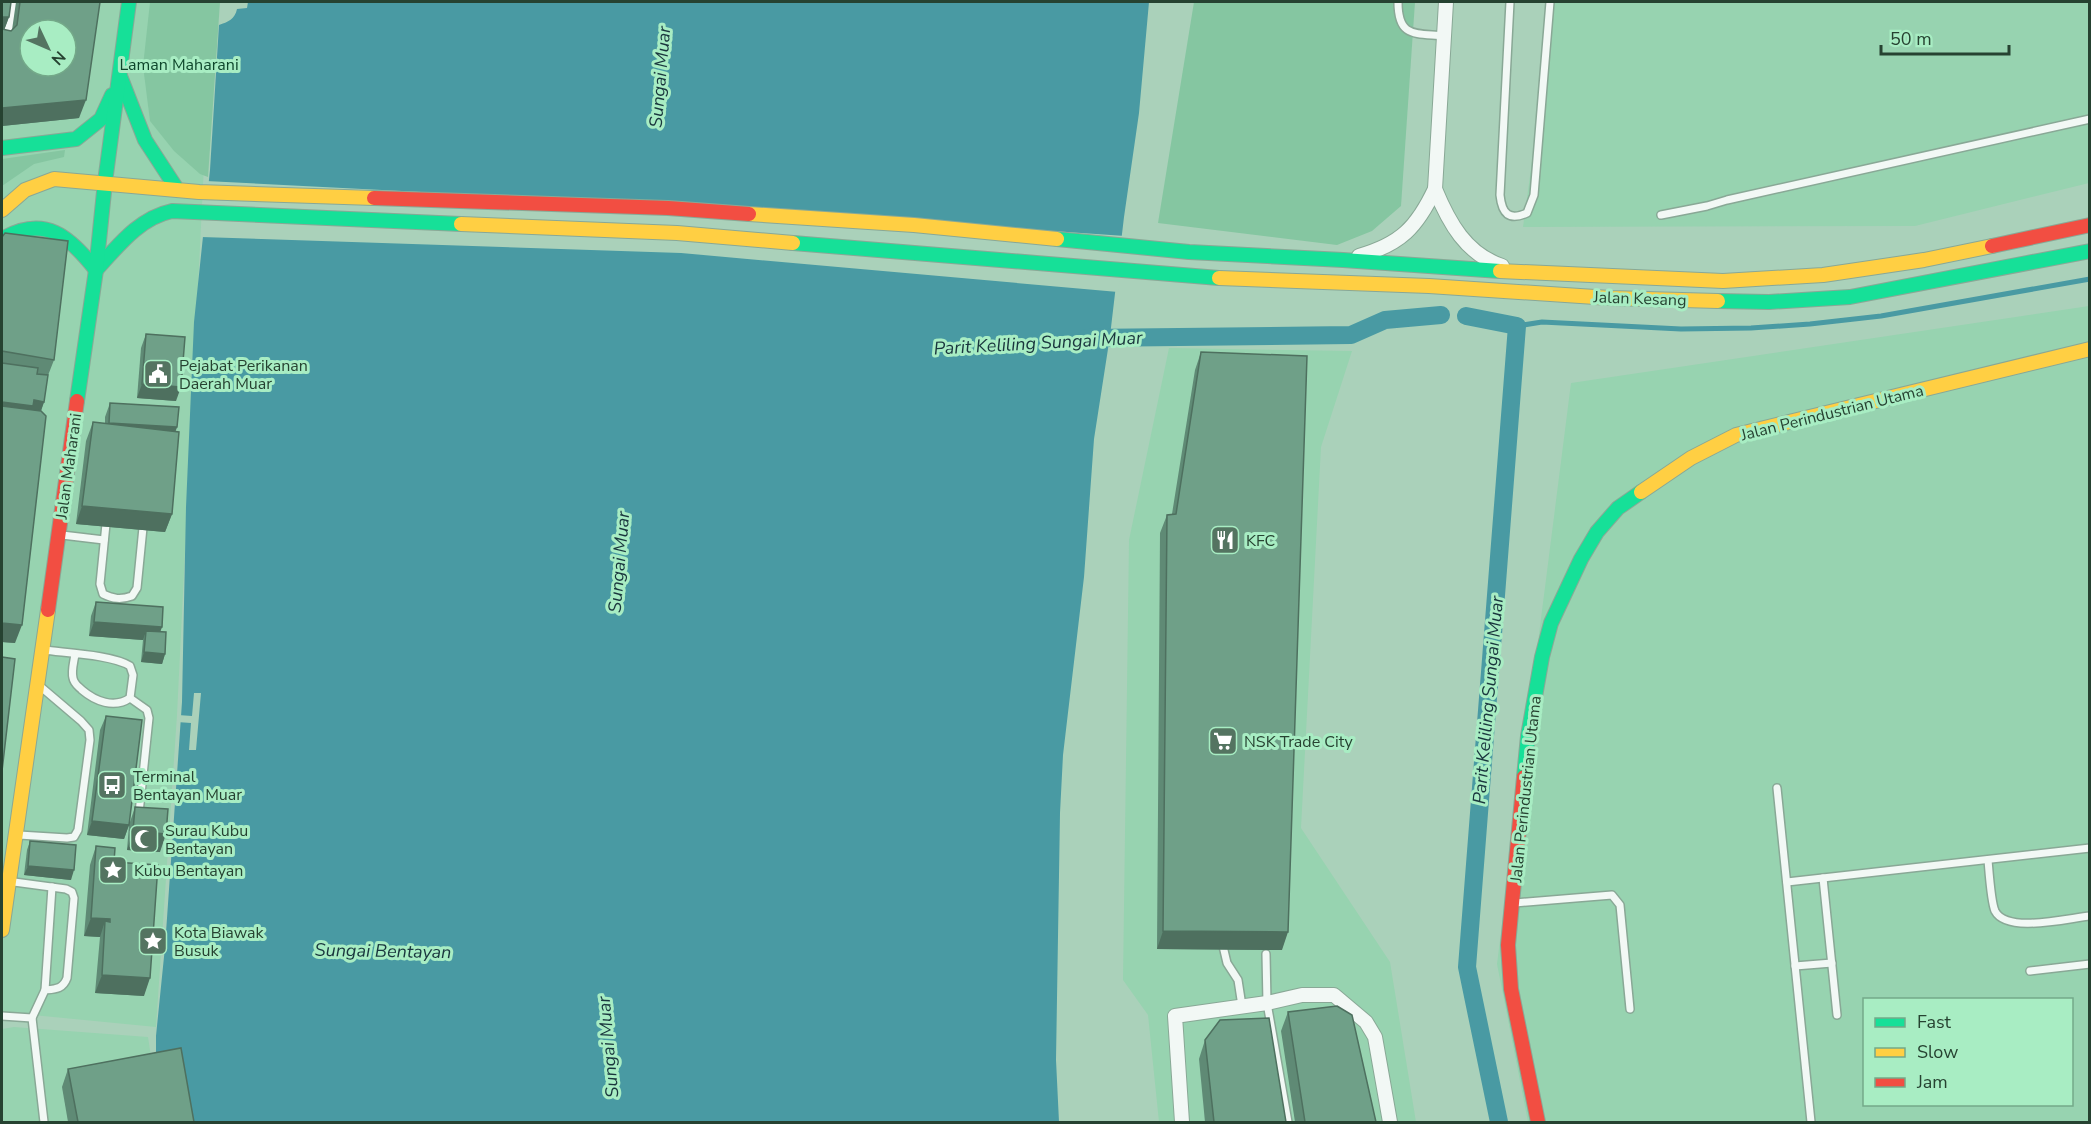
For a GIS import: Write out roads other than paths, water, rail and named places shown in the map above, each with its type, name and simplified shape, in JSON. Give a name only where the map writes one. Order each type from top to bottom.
[{"type":"main road","name":"Jalan Maharani","points":[[2,924],[96,270],[105,182],[129,2]]},
{"type":"main road","points":[[2,148],[75,139],[101,119],[120,76]]},
{"type":"main road","points":[[120,76],[145,140],[177,189]]},
{"type":"main road","name":"Jalan Kesang","points":[[2,210],[25,190],[54,179],[199,192],[668,208],[914,225],[1189,252],[1522,273],[1723,281],[1823,275],[1924,260],[2090,225]]},
{"type":"main road","name":"Jalan Kesang","points":[[96,270],[124,239],[145,222],[169,212],[677,233],[1187,277],[1429,286],[1610,298],[1769,302],[1850,297],[2090,251]]},
{"type":"main road","points":[[2,239],[7,235],[27,229],[48,230],[69,239],[96,270]]},
{"type":"main road","name":"Jalan Perindustrian Utama","points":[[1538,1122],[1511,989],[1508,945],[1528,736],[1542,657],[1551,623],[1581,559],[1597,532],[1618,508],[1691,458],[1736,435],[2090,349]]},
{"type":"street","points":[[2,42],[7,37],[12,2]]},
{"type":"street","points":[[1446,2],[1436,189],[1447,218],[1468,246],[1491,263],[1522,273]]},
{"type":"street","points":[[1343,260],[1381,250],[1405,233],[1423,214],[1436,189]]},
{"type":"street","points":[[1182,1122],[1175,1016],[1267,1003],[1302,995],[1334,995],[1366,1022],[1376,1037],[1390,1122]]},
{"type":"lane","points":[[1398,2],[1398,17],[1411,33],[1444,36]]},
{"type":"lane","points":[[1510,2],[1500,195],[1503,211],[1508,216],[1519,217],[1527,213],[1534,195],[1550,2]]},
{"type":"lane","points":[[1661,215],[2090,119]]},
{"type":"lane","points":[[126,452],[138,454],[146,458],[149,467],[137,588],[132,597],[111,598],[102,594],[100,584],[104,540],[112,464],[116,455],[126,452]]},
{"type":"lane","points":[[58,534],[104,540]]},
{"type":"lane","points":[[42,650],[75,654],[123,661],[130,666],[133,675],[130,698],[123,703],[99,702],[92,699],[75,684],[72,677],[75,654]]},
{"type":"lane","points":[[15,835],[67,838],[74,837],[78,830],[90,740],[89,730],[81,720],[37,683]]},
{"type":"lane","points":[[130,698],[147,710],[149,718],[139,813]]},
{"type":"lane","points":[[1777,788],[1811,1122]]},
{"type":"lane","points":[[1787,882],[2090,848]]},
{"type":"lane","points":[[1988,860],[1994,911],[2004,920],[2023,924],[2090,916]]},
{"type":"lane","points":[[1823,878],[1837,1015]]},
{"type":"lane","points":[[8,881],[72,892],[74,898],[67,978],[59,988],[45,990]]},
{"type":"lane","points":[[44,1122],[32,1018],[45,990],[52,887]]},
{"type":"lane","points":[[1513,903],[1612,895],[1616,897],[1620,905],[1630,1009]]},
{"type":"lane","points":[[1223,946],[1227,963],[1238,980],[1242,1006]]},
{"type":"lane","points":[[1266,954],[1267,1003],[1288,1122]]},
{"type":"lane","points":[[1795,966],[1832,963]]},
{"type":"lane","points":[[2030,971],[2090,964]]},
{"type":"lane","points":[[2,1016],[32,1018]]},
{"type":"water","points":[[248,2],[1149,2],[1139,113],[1094,439],[1084,577],[1063,755],[1056,1060],[1059,1122],[185,1122],[156,1067],[156,1036],[165,947],[182,702],[186,507],[194,322],[210,170],[219,25],[231,20],[237,9],[247,8]]},
{"type":"waterway","points":[[1517,326],[1542,322],[1681,329],[1810,324],[1881,316],[2090,279]]},
{"type":"waterway","name":"Parit Keliling Sungai Muar","points":[[1086,338],[1351,335],[1385,320],[1441,315]]},
{"type":"waterway","name":"Parit Keliling Sungai Muar","points":[[1466,316],[1517,326],[1467,967],[1499,1122]]},
{"type":"place","name":"Pejabat Perikanan Daerah Muar","points":[[158,374]]},
{"type":"place","name":"KFC","points":[[1225,540]]},
{"type":"place","name":"NSK Trade City","points":[[1223,741]]},
{"type":"place","name":"Terminal Bentayan Muar","points":[[112,785]]},
{"type":"place","name":"Surau Kubu Bentayan","points":[[144,839]]},
{"type":"place","name":"Kubu Bentayan","points":[[113,870]]},
{"type":"place","name":"Kota Biawak Busuk","points":[[153,941]]},
{"type":"park label","name":"Laman Maharani","points":[[179,64]]},
{"type":"water label","name":"Sungai Muar","points":[[660,77]]},
{"type":"water label","name":"Sungai Muar","points":[[619,562]]},
{"type":"water label","name":"Sungai Bentayan","points":[[383,951]]},
{"type":"water label","name":"Sungai Muar","points":[[608,1047]]}]
